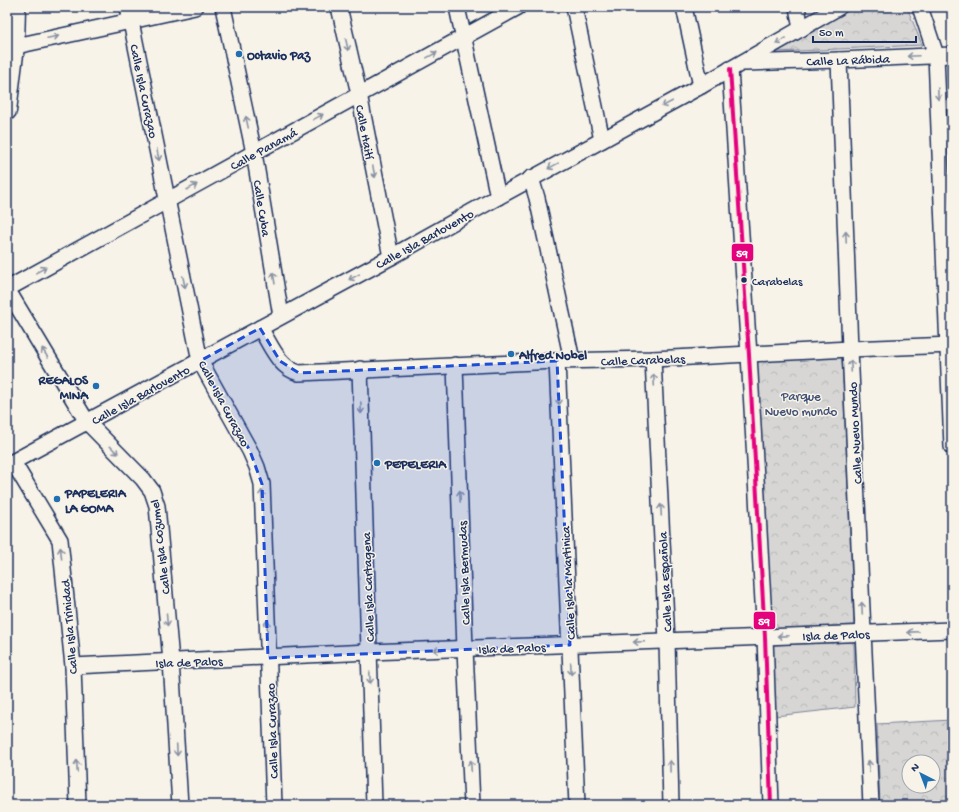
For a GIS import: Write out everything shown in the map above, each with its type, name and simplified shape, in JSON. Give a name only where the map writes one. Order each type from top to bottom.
[{"type":"main road","points":[[7,111],[11,47],[16,7]]},
{"type":"street","points":[[11,47],[129,14],[195,7]]},
{"type":"street","name":"Calle Cuba","points":[[223,7],[254,153],[281,316]]},
{"type":"street","name":"Calle Haití","points":[[339,7],[359,94],[391,257]]},
{"type":"street","points":[[457,7],[498,196]]},
{"type":"street","name":"Calle Panamá","points":[[7,289],[518,7]]},
{"type":"street","points":[[574,7],[602,140]]},
{"type":"street","points":[[684,7],[700,86]]},
{"type":"street","points":[[797,7],[801,29]]},
{"type":"street","name":"Calle Isla Barlovento","points":[[10,464],[391,257],[498,196],[737,66],[839,7]]},
{"type":"street","points":[[920,7],[936,55],[950,346],[952,447]]},
{"type":"street","name":"Calle Isla Curazao","points":[[129,14],[200,361],[250,451],[262,484],[274,805]]},
{"type":"street","name":"Calle La Rábida","points":[[737,66],[952,54]]},
{"type":"street","name":"Calle Nuevo Mundo","points":[[839,60],[850,349],[871,805]]},
{"type":"street","points":[[737,66],[749,355],[765,637],[771,805]]},
{"type":"street","points":[[531,178],[537,198],[572,360]]},
{"type":"street","name":"Calle Isla Cozumel","points":[[7,289],[87,422],[143,479],[152,491],[155,498],[157,506],[171,661],[180,805]]},
{"type":"street","name":"Calle Carabelas","points":[[260,328],[280,361],[290,369],[299,373],[557,360],[653,359],[850,349],[950,346]]},
{"type":"street","name":"Calle Isla Española","points":[[653,359],[667,641],[671,805]]},
{"type":"street","name":"Calle Isla la Martinica","points":[[557,360],[577,805]]},
{"type":"street","name":"Calle Isla Bermudas","points":[[455,365],[472,805]]},
{"type":"street","name":"Calle Isla Cartagena","points":[[360,369],[374,805]]},
{"type":"street","name":"Calle Isla Trinidad","points":[[10,464],[60,540],[73,666],[78,805]]},
{"type":"street","name":"Isla de Palos","points":[[73,666],[268,658],[369,652],[952,630]]},
{"type":"highlighted area","points":[[260,328],[280,361],[299,373],[557,361],[570,645],[268,658],[262,484],[250,451],[200,361]]},
{"type":"green space","points":[[855,7],[907,7],[922,45],[777,52]]},
{"type":"green space","name":"Parque Nuevo mundo","points":[[842,356],[854,625],[771,629],[756,361]]},
{"type":"green space","points":[[854,642],[855,707],[775,716],[772,645]]},
{"type":"green space","points":[[952,720],[952,805],[880,805],[877,724]]},
{"type":"transit line","name":"59","points":[[730,69],[749,355],[765,637],[771,805]]},
{"type":"place","name":"Octavio Paz","points":[[239,54]]},
{"type":"place","name":"Carabelas","points":[[744,280]]},
{"type":"place","name":"Alfred Nobel","points":[[511,354]]},
{"type":"place","name":"REGALOS MINA","points":[[96,386]]},
{"type":"place","name":"PEPELERIA","points":[[377,463]]},
{"type":"place","name":"PAPELERIA LA GOMA","points":[[57,499]]}]
